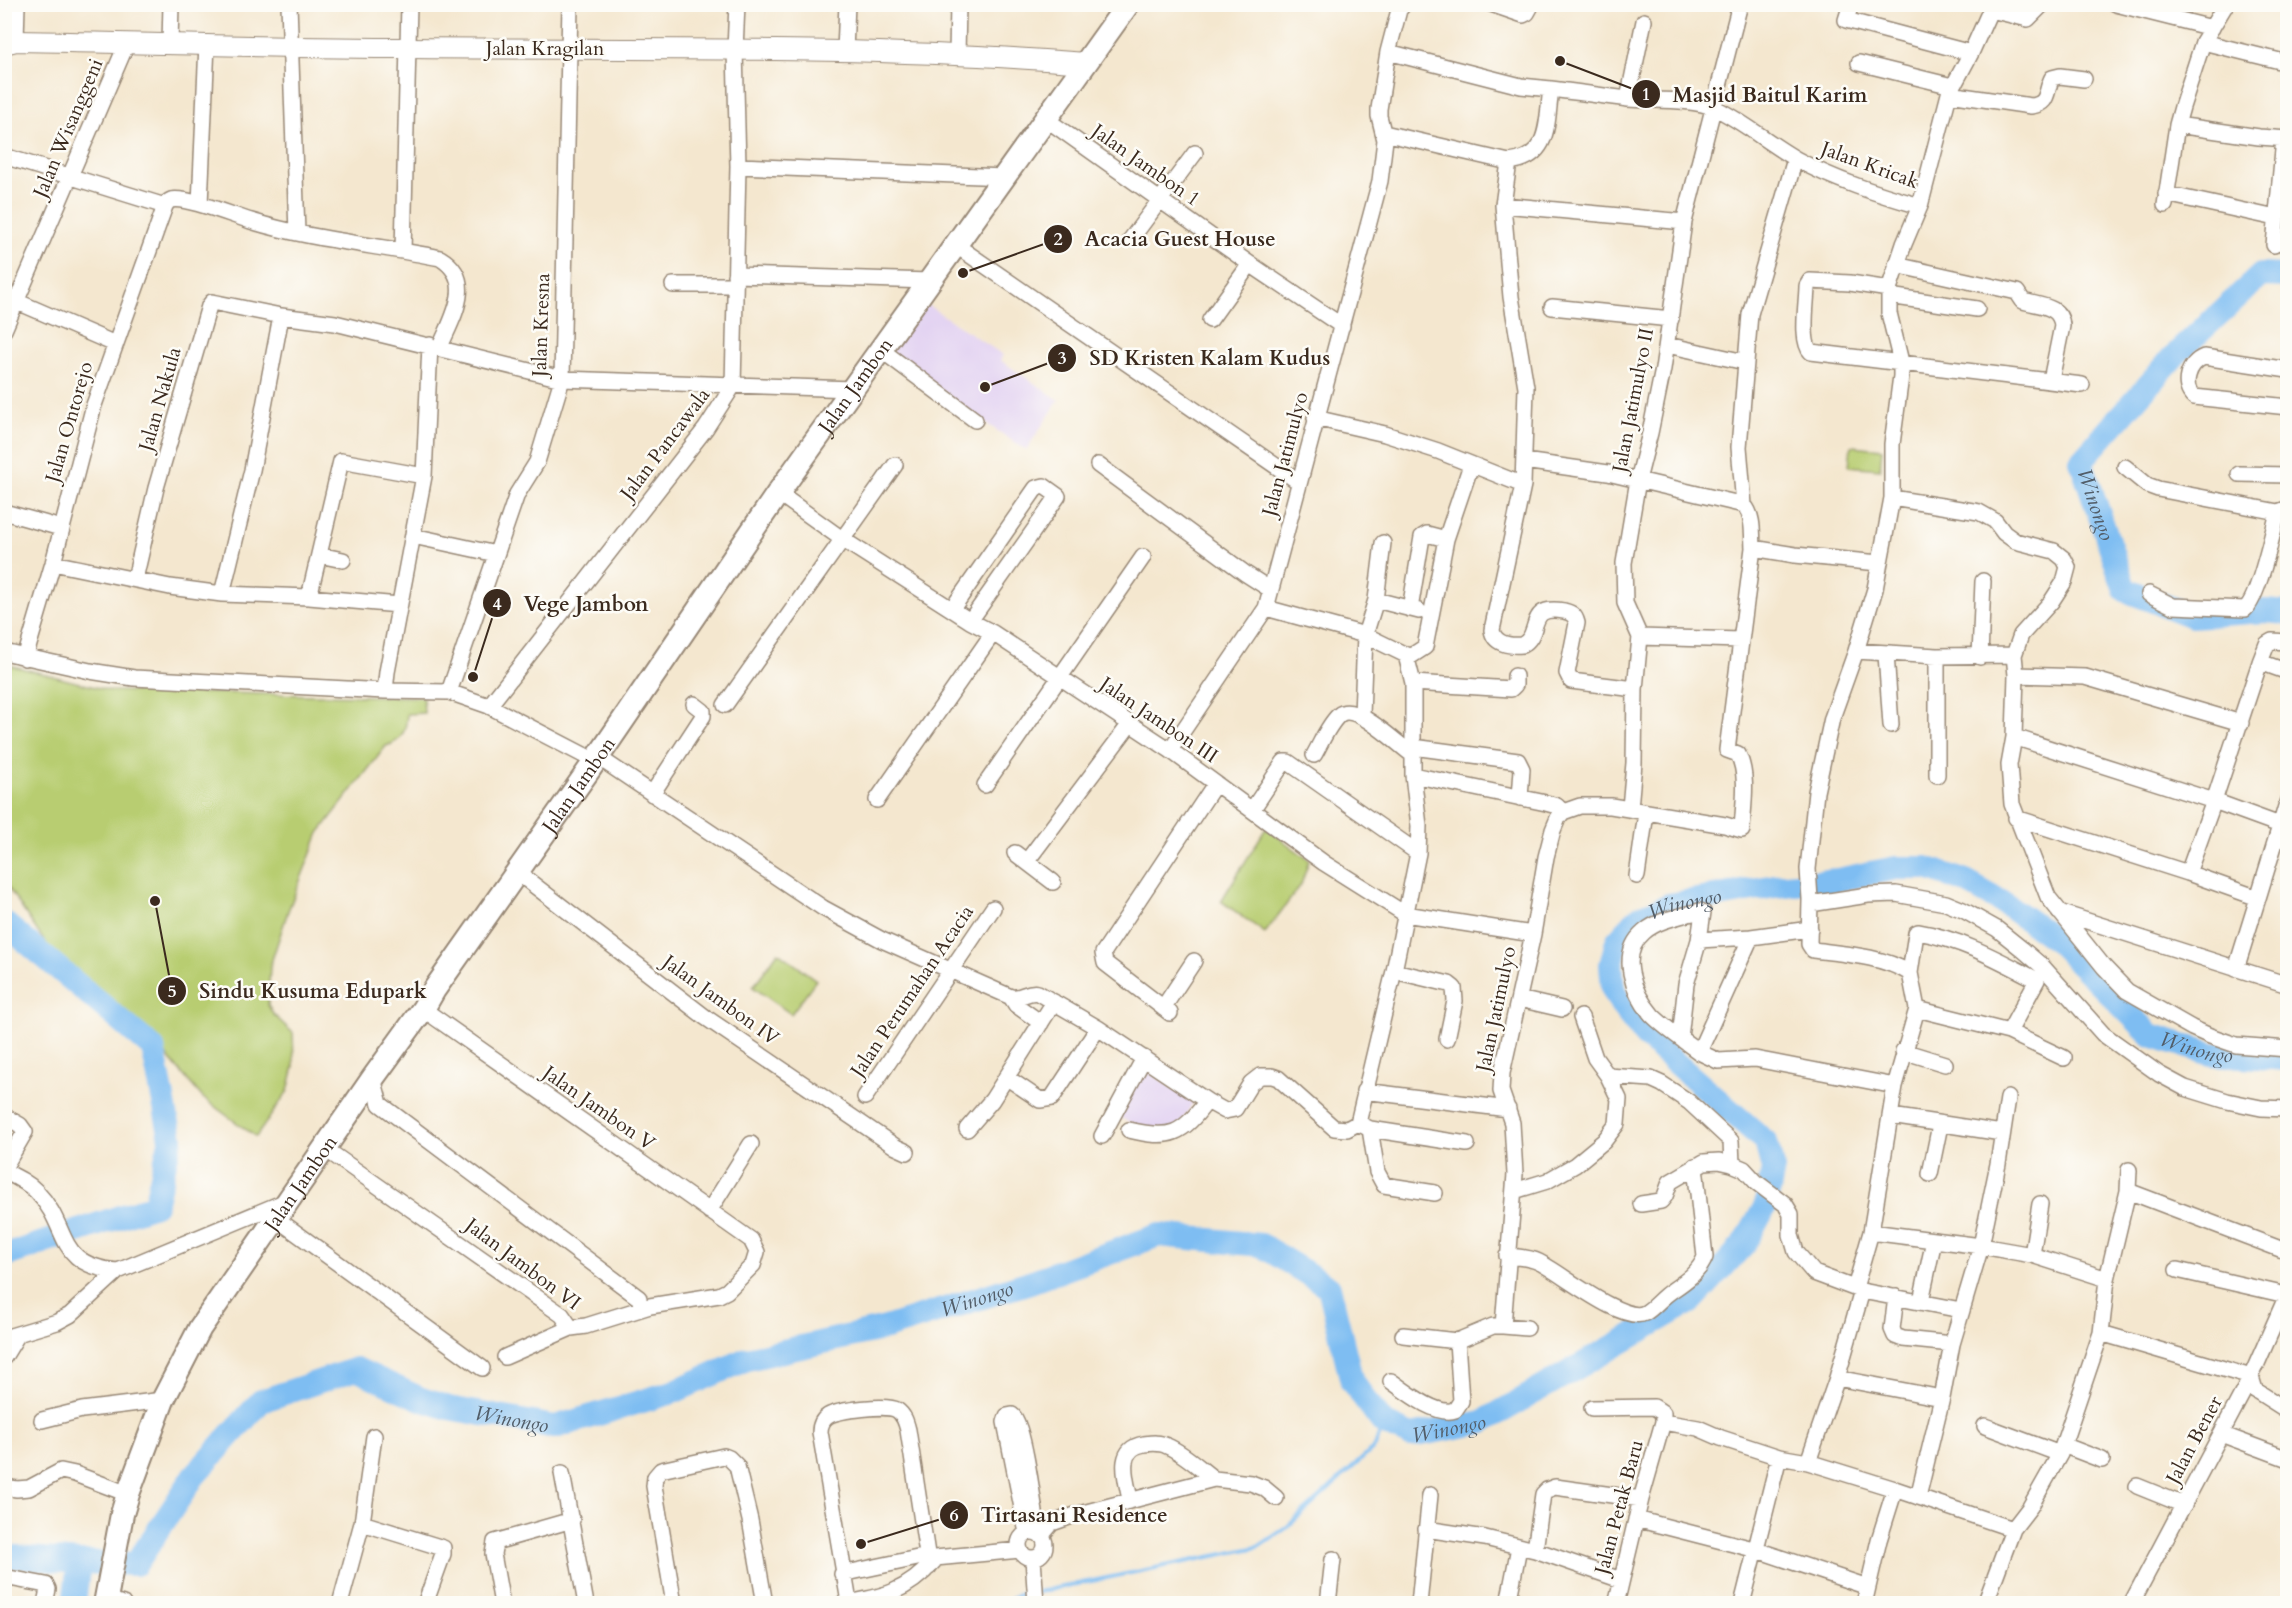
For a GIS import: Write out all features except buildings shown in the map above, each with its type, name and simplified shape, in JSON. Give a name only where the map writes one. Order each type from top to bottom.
[{"type":"main road","name":"Jalan Jambon","points":[[110,1599],[125,1504],[163,1400],[200,1328],[373,1078],[423,1010],[434,990],[778,493],[1128,4]]},
{"type":"street","points":[[10,42],[17,4]]},
{"type":"street","points":[[170,43],[171,4]]},
{"type":"street","points":[[289,4],[297,233]]},
{"type":"street","points":[[403,251],[409,4]]},
{"type":"street","name":"Jalan Kresna","points":[[449,692],[517,494],[537,462],[562,379],[570,4]]},
{"type":"street","name":"Jalan Pancawala","points":[[489,706],[706,428],[733,386],[738,166],[735,50],[737,4]]},
{"type":"street","points":[[845,51],[847,4]]},
{"type":"street","points":[[957,55],[958,4]]},
{"type":"street","name":"Jalan Jatimulyo","points":[[1170,750],[1266,608],[1380,181],[1385,146],[1379,116],[1388,52],[1399,10],[1404,4]]},
{"type":"street","points":[[1491,4],[1523,15],[1527,13],[1532,4]]},
{"type":"street","name":"Jalan Jatimulyo II","points":[[1630,808],[1634,763],[1635,689],[1640,637],[1629,612],[1624,591],[1624,563],[1638,480],[1650,433],[1667,345],[1684,222],[1740,4]]},
{"type":"street","points":[[1851,4],[1846,20],[1971,53]]},
{"type":"street","points":[[1992,8],[2028,19],[2043,4]]},
{"type":"street","points":[[2116,4],[2212,28]]},
{"type":"street","points":[[2226,4],[2203,42],[2177,125],[2165,200],[2276,218]]},
{"type":"street","name":"Jalan Kricak","points":[[1388,52],[1521,86],[1628,99],[1697,104],[1714,108],[1750,128],[1795,159],[1887,197],[1920,206],[1950,90],[1971,53],[1992,8]]},
{"type":"street","points":[[1628,99],[1644,21]]},
{"type":"street","name":"Jalan Kragilan","points":[[10,42],[845,51],[1086,63]]},
{"type":"street","points":[[2203,42],[2288,63]]},
{"type":"street","name":"Jalan Wisanggeni","points":[[4,330],[10,299],[70,178],[127,43]]},
{"type":"street","points":[[200,204],[207,44]]},
{"type":"street","points":[[1859,63],[1950,90],[2026,106],[2036,105],[2046,99],[2052,78],[2060,76],[2084,79]]},
{"type":"street","points":[[1384,133],[1509,162],[1524,160],[1540,148],[1545,133],[1551,89]]},
{"type":"street","name":"Jalan Jambon 1","points":[[1046,119],[1250,264],[1342,326]]},
{"type":"street","points":[[2177,125],[2286,139],[2283,196],[2276,218],[2274,245]]},
{"type":"street","points":[[1131,239],[1195,153]]},
{"type":"street","points":[[4,156],[70,178],[166,204],[175,200],[200,204],[251,222],[297,233],[440,258],[450,264],[460,285],[459,299],[435,346],[424,476],[385,691]]},
{"type":"street","points":[[1413,775],[1551,804],[1563,812],[1580,806],[1593,805],[1630,808],[1646,813],[1725,825],[1742,830],[1744,777],[1741,760],[1738,754],[1727,750],[1753,548],[1751,515],[1744,505],[1739,447],[1745,362],[1750,314],[1795,159]]},
{"type":"street","points":[[1509,162],[1503,205],[1510,297],[1526,387],[1524,485],[1492,630],[1494,638],[1499,642],[1522,645],[1529,640],[1541,613],[1553,609],[1575,615],[1577,623],[1567,673],[1571,681],[1635,689]]},
{"type":"street","points":[[738,166],[1004,177]]},
{"type":"street","name":"Jalan Ontorejo","points":[[25,658],[53,563],[94,405],[166,204]]},
{"type":"street","points":[[1503,205],[1684,222]]},
{"type":"street","points":[[1910,973],[1899,967],[1863,957],[1813,950],[1809,944],[1808,869],[1816,792],[1823,756],[1832,718],[1875,589],[1892,498],[1892,444],[1901,362],[1889,313],[1889,293],[1896,265],[1920,206]]},
{"type":"street","points":[[957,246],[1299,482]]},
{"type":"street","points":[[1210,320],[1250,264]]},
{"type":"street","points":[[1896,265],[2008,289],[2018,293],[2023,301],[2057,312],[2060,315],[2062,326],[2051,380]]},
{"type":"street","points":[[673,285],[735,280],[929,280]]},
{"type":"street","points":[[1977,309],[1889,293],[1850,283],[1810,280],[1807,286],[1806,345],[1811,352],[2082,385]]},
{"type":"street","points":[[10,299],[115,344]]},
{"type":"street","name":"Jalan Nakula","points":[[135,579],[156,488],[208,306],[214,302],[281,316],[335,323],[562,379],[853,389]]},
{"type":"street","points":[[1552,307],[1671,319]]},
{"type":"street","points":[[222,594],[252,470],[281,316]]},
{"type":"street","points":[[1667,345],[1745,362]]},
{"type":"street","points":[[880,349],[975,420]]},
{"type":"street","points":[[2288,370],[2204,357],[2193,364],[2187,383],[2189,393],[2194,397],[2288,407]]},
{"type":"street","points":[[1315,418],[1385,434],[1438,451],[1524,485]]},
{"type":"street","points":[[309,597],[341,461],[424,476]]},
{"type":"street","points":[[1524,461],[1608,473],[1744,505]]},
{"type":"street","points":[[725,705],[895,465]]},
{"type":"street","points":[[1098,465],[1271,590]]},
{"type":"street","points":[[1408,658],[1425,647],[1446,539],[1472,465]]},
{"type":"street","points":[[2125,467],[2146,485],[2158,489],[2283,510],[2252,602],[2245,609],[2173,606],[2149,594]]},
{"type":"street","points":[[2239,474],[2288,475]]},
{"type":"street","points":[[952,609],[1036,488],[1044,486],[1058,496],[970,621]]},
{"type":"street","name":"Jalan Jambon III","points":[[778,493],[842,539],[970,621],[993,633],[1130,723],[1324,863],[1406,914],[1533,934]]},
{"type":"street","points":[[1892,498],[1979,512],[1995,521],[2004,533],[2015,541],[2054,551],[2064,559],[2068,567],[2064,582],[2051,602],[2021,635],[2014,655],[2016,675],[2014,737],[2009,765],[2010,786],[2016,818],[2048,897],[2104,967],[2127,991],[2210,1036],[2236,1045],[2288,1049]]},
{"type":"street","points":[[4,512],[61,528]]},
{"type":"street","points":[[1410,609],[1422,537],[1427,534],[1446,539]]},
{"type":"street","points":[[412,536],[496,554]]},
{"type":"street","points":[[1362,715],[1365,635],[1376,600],[1383,543]]},
{"type":"street","points":[[1753,548],[1795,555],[1879,563]]},
{"type":"street","points":[[319,555],[343,560]]},
{"type":"street","points":[[985,785],[1143,558]]},
{"type":"street","points":[[53,563],[170,588],[222,594],[309,597],[399,605]]},
{"type":"street","points":[[1980,657],[1983,581]]},
{"type":"street","points":[[1376,600],[1431,614]]},
{"type":"street","points":[[1266,608],[1365,635],[1404,653],[1408,658],[1413,683],[1413,775],[1419,826],[1418,853],[1394,971],[1364,1091],[1364,1126],[1377,1172],[1384,1185],[1435,1193]]},
{"type":"street","points":[[877,800],[993,633]]},
{"type":"street","points":[[1640,637],[1740,640]]},
{"type":"street","points":[[2188,873],[2267,644],[2272,641],[2288,642]]},
{"type":"street","points":[[1856,651],[1937,656],[2014,655]]},
{"type":"street","points":[[4,652],[134,678],[385,691],[449,692],[489,706],[596,759],[823,908],[882,940],[1011,997],[1019,998],[1033,992],[1054,1002],[1225,1111],[1235,1109],[1251,1083],[1260,1076],[1272,1076],[1278,1078],[1334,1128],[1347,1129],[1364,1126],[1467,1144]]},
{"type":"street","points":[[1886,654],[1891,725]]},
{"type":"street","points":[[1937,656],[1937,775]]},
{"type":"street","points":[[2260,662],[2288,672]]},
{"type":"street","points":[[2016,675],[2085,677],[2241,723]]},
{"type":"street","points":[[1413,683],[1511,689],[1515,685],[1515,676]]},
{"type":"street","points":[[652,794],[704,716],[703,711],[694,704]]},
{"type":"street","points":[[1314,755],[1337,716],[1347,712],[1362,715],[1413,751],[1518,761],[1522,769],[1520,798]]},
{"type":"street","points":[[1053,882],[1021,857],[1130,723]]},
{"type":"street","points":[[2014,737],[2214,801],[2283,827]]},
{"type":"street","points":[[1252,810],[1284,762],[1288,762],[1418,853]]},
{"type":"street","points":[[1194,961],[1167,1010],[1105,963],[1103,953],[1215,784]]},
{"type":"street","points":[[2236,969],[2283,827],[2288,800]]},
{"type":"street","name":"Jalan Jatimulyo","points":[[1503,1326],[1514,1191],[1514,1144],[1508,1109],[1501,1091],[1502,1073],[1533,934],[1546,857],[1553,830],[1563,812]]},
{"type":"street","points":[[1637,876],[1646,813]]},
{"type":"street","points":[[2016,818],[2258,898]]},
{"type":"street","name":"Jalan Jambon IV","points":[[517,872],[705,1017],[896,1147],[907,1152]]},
{"type":"street","points":[[1810,901],[1896,894],[1946,903],[1964,910],[1997,929],[2103,1034],[2168,1078],[2185,1088],[2227,1101],[2261,1108],[2288,1109]]},
{"type":"street","name":"Jalan Perumahan Acacia","points":[[865,1097],[993,908]]},
{"type":"street","points":[[1680,1038],[1681,1010],[1686,984],[1704,916],[1700,911],[1659,923],[1645,931],[1633,946],[1630,959],[1634,986],[1657,1019],[1680,1038],[1699,1052],[1718,1061],[1755,1059],[1894,1086]]},
{"type":"street","points":[[2059,912],[2288,986]]},
{"type":"street","points":[[1699,940],[1751,938],[1810,929]]},
{"type":"street","points":[[1808,1462],[1837,1378],[1871,1232],[1894,1086],[1917,1008],[1910,973],[1916,933],[1937,936],[2040,974]]},
{"type":"street","points":[[1699,1052],[1751,938]]},
{"type":"street","points":[[1394,971],[1449,984],[1454,988],[1455,1001],[1447,1039]]},
{"type":"street","points":[[2009,1032],[2040,974]]},
{"type":"street","points":[[1011,997],[1016,1005],[1041,1023]]},
{"type":"street","points":[[1519,999],[1562,1009]]},
{"type":"street","points":[[967,1130],[992,1100],[1054,1002]]},
{"type":"street","points":[[1917,1008],[2009,1032],[2064,1058]]},
{"type":"street","name":"Jalan Jambon V","points":[[423,1010],[751,1240]]},
{"type":"street","points":[[1514,1191],[1547,1181],[1575,1165],[1604,1141],[1617,1124],[1619,1099],[1608,1076],[1595,1058],[1581,1017]]},
{"type":"street","points":[[1006,1077],[1040,1100],[1052,1098],[1098,1028]]},
{"type":"street","points":[[1904,1051],[1945,1064]]},
{"type":"street","points":[[1102,1136],[1144,1058]]},
{"type":"street","points":[[1608,1076],[1651,1079],[1689,1102],[1731,1142],[1732,1164]]},
{"type":"street","points":[[373,1078],[380,1104],[639,1298]]},
{"type":"street","points":[[1364,1091],[1508,1109]]},
{"type":"street","points":[[1918,1497],[1942,1398],[1952,1344],[1981,1246],[1998,1164],[2008,1098]]},
{"type":"street","points":[[1129,1130],[1166,1134],[1177,1132],[1191,1122],[1207,1101]]},
{"type":"street","points":[[4,1116],[20,1125],[25,1132],[4,1170],[36,1191],[55,1219],[73,1254],[80,1261],[96,1268],[118,1271]]},
{"type":"street","points":[[1891,1116],[2002,1133]]},
{"type":"street","points":[[1930,1174],[1940,1125]]},
{"type":"street","points":[[709,1211],[751,1144]]},
{"type":"street","name":"Jalan Jambon VI","points":[[324,1148],[562,1315],[571,1328],[586,1326],[650,1306],[727,1291],[753,1265],[757,1252],[751,1240]]},
{"type":"street","points":[[1641,1204],[1661,1201],[1670,1182],[1704,1162],[1719,1161],[1732,1164],[1744,1169],[1756,1182],[1785,1204],[1791,1218],[1793,1243],[1801,1260],[1814,1273],[1858,1289],[1961,1310]]},
{"type":"street","points":[[1508,1256],[1523,1257],[1539,1262],[1602,1302],[1630,1313],[1645,1313],[1687,1280],[1702,1264],[1705,1257],[1695,1166]]},
{"type":"street","points":[[1985,1604],[2013,1529],[2030,1507],[2061,1449],[2101,1333],[2107,1279],[2128,1191],[2129,1170]]},
{"type":"street","points":[[2128,1191],[2288,1252]]},
{"type":"street","points":[[4,1357],[11,1336],[57,1322],[70,1314],[118,1271],[289,1200]]},
{"type":"street","points":[[2032,1255],[2040,1204]]},
{"type":"street","points":[[277,1219],[482,1368]]},
{"type":"street","points":[[1871,1232],[2032,1255],[2107,1279]]},
{"type":"street","points":[[1921,1301],[1934,1240]]},
{"type":"street","points":[[2177,1269],[2287,1294]]},
{"type":"street","name":"Jalan Bener","points":[[2131,1604],[2251,1377],[2287,1294]]},
{"type":"street","points":[[1896,1297],[1892,1329],[1895,1336],[1903,1340],[1952,1344]]},
{"type":"street","points":[[1403,1335],[1457,1341],[1493,1326],[1527,1328]]},
{"type":"street","points":[[505,1357],[571,1328]]},
{"type":"street","points":[[2101,1333],[2251,1377],[2254,1390],[2288,1411]]},
{"type":"street","points":[[1391,1381],[1443,1412],[1455,1410],[1461,1401],[1457,1341]]},
{"type":"street","points":[[1837,1378],[1942,1398]]},
{"type":"street","points":[[42,1420],[82,1410],[163,1400]]},
{"type":"street","points":[[874,1407],[891,1407],[902,1414],[908,1430],[930,1560],[918,1578],[903,1589],[878,1597],[845,1603],[820,1432],[823,1421],[832,1414],[874,1407]]},
{"type":"street","points":[[1592,1408],[1654,1407],[1662,1410],[1663,1422],[1698,1428],[1779,1457],[1808,1462],[2013,1529]]},
{"type":"street","name":"Jalan Petak Baru","points":[[1616,1604],[1641,1499],[1663,1422]]},
{"type":"street","points":[[1985,1426],[2102,1460]]},
{"type":"street","points":[[2221,1434],[2288,1459]]},
{"type":"street","points":[[340,1604],[362,1523],[374,1436]]},
{"type":"street","points":[[842,1574],[930,1560],[1027,1554],[1037,1557],[1044,1550],[1045,1545],[1035,1534],[1015,1436]]},
{"type":"street","points":[[1130,1499],[1124,1463],[1126,1455],[1139,1445],[1152,1443],[1168,1446],[1214,1479]]},
{"type":"street","points":[[674,1604],[654,1486],[655,1477],[661,1470],[717,1456],[729,1458],[737,1466],[750,1520],[765,1604]]},
{"type":"street","points":[[1742,1604],[1779,1457]]},
{"type":"street","points":[[4,1487],[29,1488],[61,1471],[75,1474],[125,1504]]},
{"type":"street","points":[[562,1473],[586,1604]]},
{"type":"street","points":[[1036,1604],[1027,1554],[1020,1540],[1053,1523],[1130,1499],[1214,1479],[1251,1483],[1264,1488],[1276,1498]]},
{"type":"street","points":[[2137,1486],[2184,1505]]},
{"type":"street","points":[[1535,1550],[1543,1494],[1547,1490],[1555,1487],[1641,1499]]},
{"type":"street","points":[[1864,1604],[1894,1489]]},
{"type":"street","points":[[1419,1604],[1430,1495]]},
{"type":"street","points":[[1636,1519],[1757,1550],[1868,1587]]},
{"type":"street","points":[[502,1604],[493,1554],[495,1542],[572,1520]]},
{"type":"street","points":[[362,1523],[443,1548],[443,1554],[425,1604]]},
{"type":"street","points":[[1426,1529],[1485,1538],[1535,1550],[1621,1580]]},
{"type":"street","points":[[1508,1604],[1519,1546]]},
{"type":"street","points":[[1328,1604],[1333,1559]]},
{"type":"street","points":[[4,1577],[46,1585],[48,1589],[45,1604]]},
{"type":"shaded area","points":[[923,302],[1003,355],[1000,360],[1059,400],[1026,450],[887,357]]},
{"type":"shaded area","points":[[1143,1068],[1193,1102],[1178,1129],[1144,1128],[1116,1116]]},
{"type":"green space","points":[[1851,446],[1882,449],[1880,469],[1849,466]]},
{"type":"green space","points":[[5,664],[111,691],[423,697],[424,713],[407,714],[406,725],[400,738],[386,746],[319,833],[288,911],[270,966],[268,1005],[273,1014],[293,1033],[294,1066],[288,1091],[256,1137],[203,1098],[153,1040],[48,947],[5,883]]},
{"type":"green space","points":[[1266,828],[1309,860],[1301,885],[1265,933],[1221,901]]},
{"type":"green space","points":[[778,952],[816,980],[791,1014],[753,987]]},
{"type":"waterway","name":"Winongo","points":[[2288,276],[2261,275],[2177,353],[2081,461],[2125,590],[2192,616],[2266,611],[2288,613]]},
{"type":"waterway","name":"Winongo","points":[[4,1556],[136,1564],[194,1476],[261,1401],[356,1369],[421,1399],[449,1408],[555,1427],[673,1392],[747,1359],[886,1328],[1030,1282],[1159,1235],[1261,1245],[1329,1287],[1352,1382],[1383,1423],[1411,1436],[1483,1422],[1692,1301],[1745,1243],[1766,1205],[1773,1169],[1766,1142],[1647,1038],[1622,1006],[1613,989],[1611,965],[1617,941],[1638,918],[1669,905],[1775,886],[1837,880],[1896,868],[1927,868],[1966,882],[2005,904],[2056,940],[2151,1035],[2211,1054],[2288,1059]]},
{"type":"waterway","points":[[4,923],[153,1048],[171,1138],[155,1205],[4,1256]]},
{"type":"waterway","points":[[1038,1592],[1258,1547],[1286,1528],[1375,1447],[1383,1423]]},
{"type":"waterway","points":[[74,1604],[79,1562]]},
{"type":"waterway","points":[[1000,1604],[1019,1595],[1030,1593]]},
{"type":"place","name":"Masjid Baitul Karim","points":[[1560,61]]},
{"type":"place","name":"Acacia Guest House","points":[[963,273]]},
{"type":"place","name":"SD Kristen Kalam Kudus","points":[[985,387]]},
{"type":"place","name":"Vege Jambon","points":[[473,677]]},
{"type":"place","name":"Sindu Kusuma Edupark","points":[[155,901]]},
{"type":"place","name":"Tirtasani Residence","points":[[861,1544]]}]
